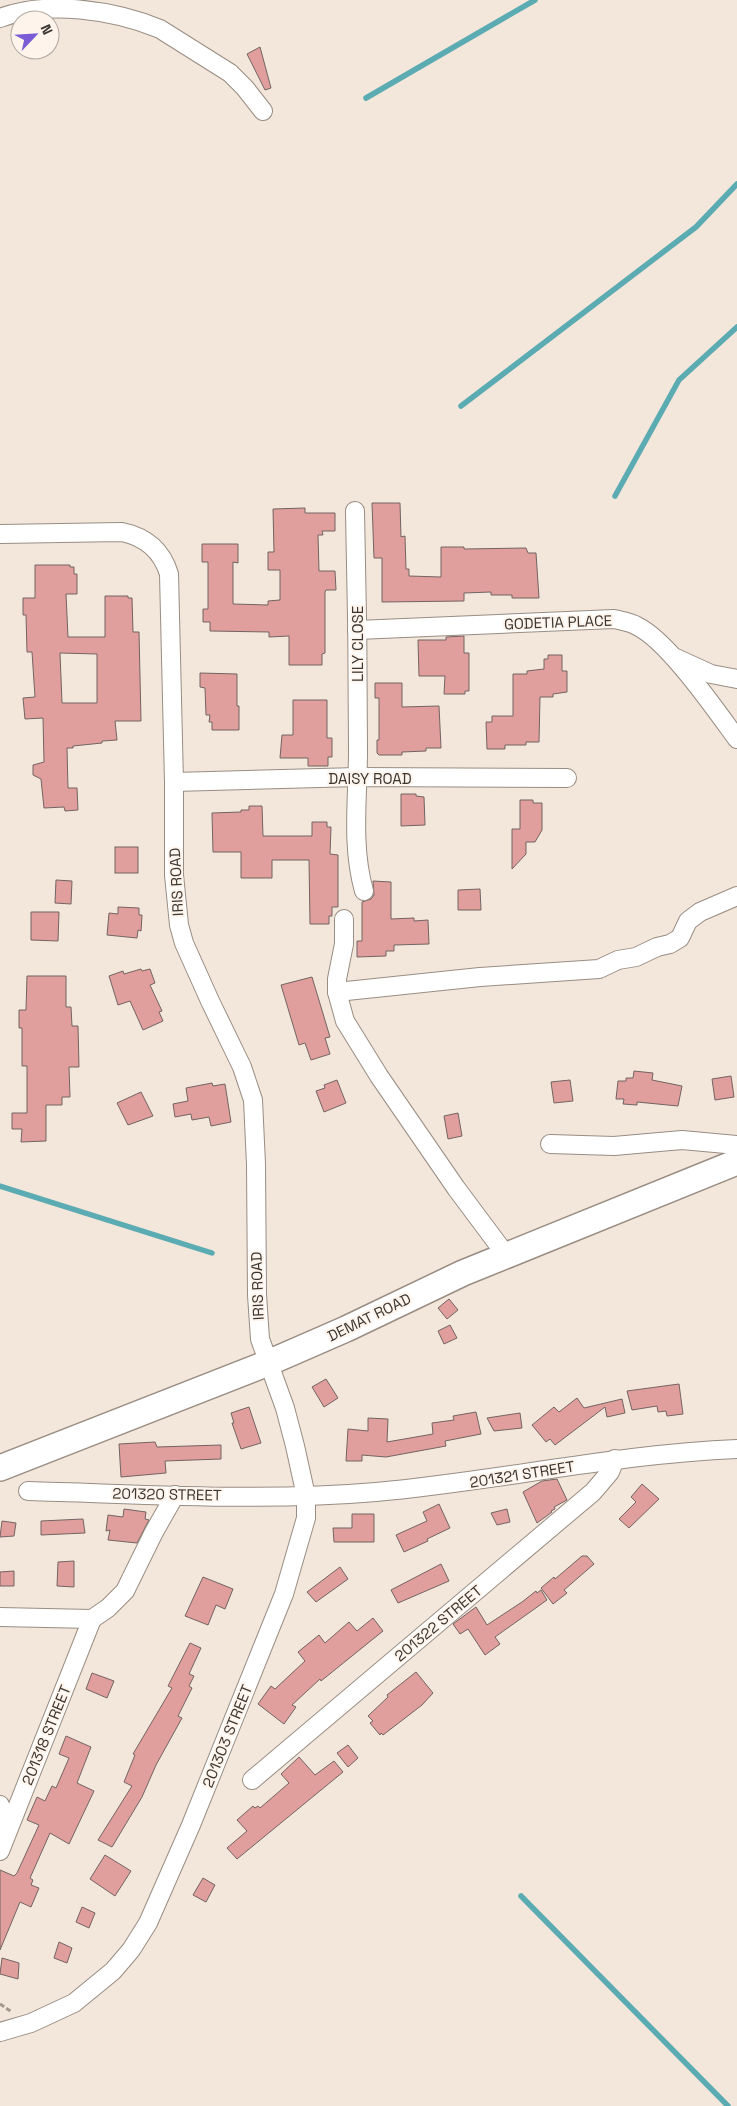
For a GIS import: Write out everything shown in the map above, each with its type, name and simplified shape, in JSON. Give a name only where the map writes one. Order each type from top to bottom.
[{"type":"street","points":[[0,18],[24,10],[54,9],[95,11],[149,24],[160,28],[230,73],[264,111]]},
{"type":"street","name":"LILY CLOSE","points":[[355,511],[358,630],[356,839],[359,875],[364,891]]},
{"type":"street","name":"IRIS ROAD","points":[[0,534],[122,532],[139,537],[152,545],[168,566],[174,782],[174,875],[179,925],[184,943],[242,1067],[253,1100],[256,1164],[257,1316],[260,1339],[268,1363]]},
{"type":"street","name":"GODETIA PLACE","points":[[358,630],[614,619],[636,625],[656,639],[737,739]]},
{"type":"street","points":[[669,654],[711,674],[737,679]]},
{"type":"street","name":"DAISY ROAD","points":[[174,782],[358,778],[567,778]]},
{"type":"street","points":[[337,992],[480,977],[599,969],[618,960],[633,958],[657,947],[670,944],[680,938],[688,921],[700,912],[737,896]]},
{"type":"street","points":[[344,919],[344,944],[336,979],[341,1009],[352,1034],[460,1195],[506,1255]]},
{"type":"street","points":[[550,1144],[614,1146],[682,1140],[737,1145]]},
{"type":"street","name":"DEMAT ROAD","points":[[0,1468],[268,1363],[428,1288],[737,1162]]},
{"type":"street","name":"201303 STREET","points":[[0,2032],[30,2023],[74,2003],[113,1971],[148,1923],[191,1825],[284,1594],[306,1518],[306,1496],[285,1408],[268,1363]]},
{"type":"street","name":"201321 STREET","points":[[306,1496],[374,1492],[477,1481],[615,1459],[737,1448]]},
{"type":"street","name":"201322 STREET","points":[[252,1780],[593,1492],[610,1472],[615,1459]]},
{"type":"street","name":"201320 STREET","points":[[28,1491],[306,1496]]},
{"type":"street","name":"201318 STREET","points":[[0,1851],[7,1829],[92,1619],[124,1592],[175,1495]]},
{"type":"street","points":[[0,1617],[92,1619]]},
{"type":"street","points":[[0,1805],[7,1829]]},
{"type":"building","points":[[260,47],[271,88],[265,90],[247,54]]},
{"type":"building","points":[[372,503],[400,503],[401,537],[405,536],[406,569],[409,569],[409,576],[441,577],[441,547],[464,547],[464,549],[526,548],[528,553],[536,553],[539,598],[512,598],[512,595],[491,595],[491,592],[464,593],[464,601],[382,602],[382,558],[374,558]]},
{"type":"building","points":[[305,508],[305,513],[335,513],[335,531],[322,531],[323,535],[318,535],[319,571],[335,571],[336,590],[326,590],[325,592],[325,653],[322,654],[322,665],[289,665],[289,636],[269,637],[269,632],[210,631],[210,622],[203,622],[203,609],[208,609],[208,562],[202,562],[202,544],[238,544],[238,563],[233,562],[233,604],[268,605],[268,601],[280,600],[280,570],[268,570],[268,552],[274,552],[273,509]]},
{"type":"building","points":[[35,565],[70,565],[70,567],[74,567],[74,574],[77,574],[77,594],[66,594],[68,637],[105,637],[105,596],[128,596],[128,598],[132,598],[133,632],[139,632],[141,721],[115,721],[117,740],[67,748],[68,788],[77,788],[78,810],[65,811],[64,807],[44,808],[41,779],[33,775],[33,765],[44,762],[43,718],[25,719],[23,698],[35,697],[32,652],[27,652],[26,615],[23,615],[23,598],[35,598]],"holes":[[[60,653],[97,654],[97,703],[62,703]]]},
{"type":"building","points":[[464,636],[464,653],[469,653],[469,691],[465,691],[465,694],[444,694],[445,676],[419,676],[418,640],[446,640],[446,637]]},
{"type":"building","points":[[548,655],[562,655],[562,671],[567,671],[567,692],[553,694],[553,697],[540,697],[539,742],[526,742],[526,745],[505,745],[505,749],[487,749],[486,722],[492,722],[492,716],[513,716],[513,674],[527,674],[527,671],[544,669],[544,659],[548,659]]},
{"type":"building","points":[[200,673],[237,674],[239,730],[212,730],[212,722],[209,722],[210,715],[206,715],[205,688],[200,687]]},
{"type":"building","points":[[375,683],[402,683],[402,707],[439,706],[441,748],[426,748],[426,751],[402,752],[402,755],[379,755],[377,753],[377,740],[379,740],[379,698],[375,698]]},
{"type":"building","points":[[293,700],[327,700],[327,738],[332,738],[332,757],[328,757],[328,766],[308,766],[308,758],[280,758],[282,735],[293,735]]},
{"type":"building","points":[[401,794],[416,794],[416,796],[424,797],[425,825],[401,826]]},
{"type":"building","points":[[520,800],[533,800],[533,803],[542,803],[542,830],[535,842],[526,842],[526,854],[512,869],[512,829],[520,829]]},
{"type":"building","points":[[249,806],[262,806],[263,836],[312,836],[312,822],[327,822],[327,827],[331,827],[330,854],[338,855],[338,907],[332,907],[332,916],[329,916],[329,924],[310,924],[309,860],[272,860],[272,878],[241,878],[241,852],[213,852],[212,813],[241,812],[241,810],[249,810]]},
{"type":"building","points":[[115,847],[138,847],[138,873],[115,873]]},
{"type":"building","points":[[56,880],[72,881],[71,904],[55,903]]},
{"type":"building","points":[[373,881],[391,882],[391,919],[414,918],[414,921],[428,920],[429,944],[394,945],[394,951],[386,951],[386,956],[357,957],[357,941],[362,941],[362,902],[371,899],[374,895]]},
{"type":"building","points":[[480,889],[481,910],[458,910],[458,890]]},
{"type":"building","points":[[118,907],[139,908],[139,915],[142,915],[141,931],[138,930],[137,938],[107,935],[109,913],[118,914]]},
{"type":"building","points":[[31,912],[59,912],[58,941],[31,940]]},
{"type":"building","points":[[141,969],[142,971],[150,969],[155,983],[150,985],[162,1011],[159,1012],[163,1021],[143,1030],[130,1001],[118,1005],[109,976],[123,971],[124,974]]},
{"type":"building","points":[[27,976],[66,976],[66,1007],[71,1007],[72,1026],[78,1026],[79,1067],[69,1067],[70,1097],[62,1097],[62,1105],[46,1105],[46,1141],[21,1142],[22,1129],[12,1129],[12,1113],[27,1113],[27,1066],[22,1066],[22,1028],[19,1028],[19,1010],[26,1010]]},
{"type":"building","points":[[312,977],[330,1037],[325,1038],[330,1054],[311,1060],[305,1043],[299,1045],[281,985]]},
{"type":"building","points":[[634,1071],[653,1073],[652,1080],[682,1086],[678,1106],[637,1102],[637,1105],[623,1104],[624,1099],[616,1099],[618,1081],[626,1081],[626,1078],[633,1078]]},
{"type":"building","points":[[731,1076],[734,1097],[715,1100],[712,1079]]},
{"type":"building","points":[[337,1080],[346,1103],[324,1112],[316,1091],[325,1088],[324,1085]]},
{"type":"building","points":[[570,1080],[573,1101],[554,1103],[551,1082]]},
{"type":"building","points":[[212,1083],[213,1086],[225,1084],[231,1122],[211,1126],[209,1117],[192,1120],[191,1114],[175,1117],[173,1104],[188,1101],[186,1088]]},
{"type":"building","points":[[141,1092],[153,1116],[128,1125],[117,1103]]},
{"type":"building","points":[[458,1113],[462,1136],[448,1139],[444,1116]]},
{"type":"building","points":[[449,1299],[458,1310],[447,1319],[438,1308]]},
{"type":"building","points":[[450,1325],[457,1338],[444,1344],[438,1331]]},
{"type":"building","points":[[326,1379],[338,1398],[324,1407],[312,1387]]},
{"type":"building","points":[[679,1384],[683,1414],[667,1416],[666,1411],[658,1412],[657,1406],[632,1410],[627,1391]]},
{"type":"building","points":[[577,1398],[584,1408],[622,1399],[625,1413],[607,1417],[605,1407],[555,1445],[550,1439],[546,1442],[532,1425],[554,1407],[559,1412]]},
{"type":"building","points":[[249,1407],[261,1443],[241,1449],[232,1423],[234,1423],[231,1413]]},
{"type":"building","points":[[476,1412],[481,1434],[445,1441],[446,1446],[386,1457],[362,1455],[362,1461],[346,1461],[348,1429],[368,1431],[368,1418],[388,1419],[387,1442],[433,1434],[432,1423],[454,1420],[453,1416]]},
{"type":"building","points":[[520,1413],[522,1428],[494,1431],[487,1418]]},
{"type":"building","points":[[155,1442],[157,1447],[221,1445],[221,1459],[165,1461],[166,1473],[121,1477],[119,1444]]},
{"type":"building","points":[[557,1479],[567,1500],[554,1507],[555,1509],[552,1512],[537,1523],[523,1492],[542,1481]]},
{"type":"building","points":[[642,1484],[659,1499],[629,1528],[619,1519],[636,1502],[631,1497]]},
{"type":"building","points":[[439,1504],[450,1528],[404,1552],[396,1535],[427,1521],[423,1512]]},
{"type":"building","points":[[124,1509],[146,1512],[145,1519],[149,1520],[137,1543],[108,1540],[110,1530],[106,1531],[108,1515],[123,1517]]},
{"type":"building","points":[[507,1509],[510,1522],[497,1525],[491,1513]]},
{"type":"building","points":[[352,1514],[374,1514],[374,1542],[334,1542],[333,1528],[352,1528]]},
{"type":"building","points":[[83,1519],[85,1533],[41,1535],[41,1521]]},
{"type":"building","points":[[2,1521],[16,1523],[14,1536],[0,1537]]},
{"type":"building","points":[[582,1556],[587,1556],[594,1564],[564,1590],[567,1593],[553,1604],[541,1588],[554,1577],[555,1579]]},
{"type":"building","points":[[74,1561],[74,1587],[57,1586],[58,1562]]},
{"type":"building","points":[[441,1564],[449,1581],[398,1603],[391,1590]]},
{"type":"building","points":[[340,1567],[348,1579],[316,1602],[307,1592]]},
{"type":"building","points":[[14,1571],[14,1586],[0,1586],[0,1572]]},
{"type":"building","points":[[203,1577],[233,1589],[225,1609],[216,1605],[208,1625],[185,1616]]},
{"type":"building","points":[[541,1590],[547,1600],[495,1637],[500,1644],[485,1655],[468,1629],[460,1634],[453,1624],[476,1607],[487,1625],[536,1591],[537,1593]]},
{"type":"building","points":[[373,1618],[383,1631],[321,1681],[320,1679],[292,1705],[296,1707],[284,1724],[258,1704],[271,1686],[275,1689],[305,1661],[298,1652],[319,1635],[325,1643],[349,1622],[357,1631]]},
{"type":"building","points":[[190,1643],[201,1648],[189,1674],[194,1676],[189,1686],[192,1688],[178,1716],[182,1718],[156,1765],[142,1797],[112,1847],[98,1840],[132,1786],[124,1782],[135,1755],[133,1754],[172,1688],[168,1686]]},
{"type":"building","points":[[416,1672],[433,1693],[422,1705],[383,1735],[381,1733],[380,1735],[370,1723],[373,1721],[368,1716],[388,1697],[387,1695]]},
{"type":"building","points":[[92,1673],[114,1681],[107,1698],[86,1689]]},
{"type":"building","points":[[66,1736],[91,1747],[77,1783],[94,1791],[69,1844],[50,1833],[30,1878],[33,1880],[31,1885],[39,1888],[31,1907],[20,1902],[0,1950],[0,1870],[14,1876],[17,1873],[39,1825],[27,1820],[37,1797],[45,1801],[52,1786],[56,1788],[69,1758],[59,1754]]},
{"type":"building","points":[[348,1745],[358,1758],[348,1767],[337,1753]]},
{"type":"building","points":[[299,1757],[315,1775],[334,1761],[343,1772],[237,1859],[227,1848],[247,1831],[237,1820],[253,1806],[260,1808],[289,1783],[281,1774]]},
{"type":"building","points":[[105,1855],[131,1871],[115,1896],[90,1879]]},
{"type":"building","points":[[203,1878],[215,1885],[206,1902],[193,1895]]},
{"type":"building","points":[[82,1907],[95,1913],[89,1928],[76,1922]]},
{"type":"building","points":[[59,1942],[72,1948],[67,1963],[54,1958]]},
{"type":"building","points":[[2,1958],[19,1963],[18,1979],[0,1974]]},
{"type":"waterway","points":[[366,98],[535,0]]},
{"type":"waterway","points":[[461,406],[696,227],[737,184]]},
{"type":"waterway","points":[[615,496],[679,380],[737,327]]},
{"type":"waterway","points":[[0,1186],[212,1253]]},
{"type":"waterway","points":[[521,1896],[728,2106]]}]
